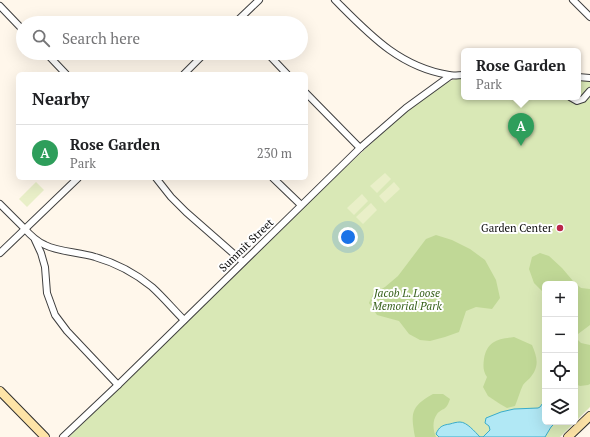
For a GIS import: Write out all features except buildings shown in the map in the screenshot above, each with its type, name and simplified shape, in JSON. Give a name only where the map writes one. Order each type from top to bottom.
[{"type":"main road","points":[[0,391],[44,437]]},
{"type":"main road","points":[[568,437],[590,416]]},
{"type":"street","points":[[243,16],[259,0]]},
{"type":"street","points":[[335,0],[369,34],[384,47],[398,56],[414,65],[428,70],[450,76],[461,75]]},
{"type":"street","points":[[573,0],[590,17]]},
{"type":"street","points":[[0,6],[16,23]]},
{"type":"street","points":[[53,60],[64,72]]},
{"type":"street","points":[[186,72],[198,60]]},
{"type":"street","points":[[273,60],[285,72]]},
{"type":"street","name":"Summit Street","points":[[63,437],[360,148],[406,108],[450,76]]},
{"type":"street","points":[[581,100],[590,92]]},
{"type":"street","points":[[308,95],[360,148]]},
{"type":"street","points":[[0,254],[76,180]]},
{"type":"street","points":[[158,180],[171,197],[186,212],[243,262]]},
{"type":"street","points":[[275,180],[301,205]]},
{"type":"street","points":[[0,204],[34,239],[41,252],[45,267],[47,293],[55,315],[67,331],[118,385]]},
{"type":"street","points":[[34,239],[46,246],[96,257],[111,262],[126,270],[152,288],[184,320]]},
{"type":"green space","name":"Jacob L. Loose Memorial Park","points":[[461,78],[461,100],[581,100],[581,81],[590,81],[590,407],[578,419],[578,281],[542,281],[542,425],[572,425],[560,437],[69,437],[320,191],[402,115],[447,82]]},
{"type":"green space","points":[[385,173],[391,179],[377,193],[370,186]]},
{"type":"green space","points":[[36,182],[44,190],[27,207],[19,199]]},
{"type":"green space","points":[[394,182],[400,189],[385,203],[379,196]]},
{"type":"green space","points":[[362,194],[368,201],[354,215],[347,208]]},
{"type":"green space","points":[[371,203],[377,210],[363,224],[356,217]]},
{"type":"green space","points":[[436,235],[452,240],[470,249],[485,260],[496,280],[500,298],[492,309],[476,307],[466,311],[459,332],[430,341],[420,340],[409,334],[399,321],[377,315],[369,303],[373,294],[385,287],[398,276],[426,239]]},
{"type":"green space","points":[[540,253],[549,256],[573,281],[542,281],[542,291],[534,283],[529,269],[532,257]]},
{"type":"green space","points":[[578,285],[581,288],[590,289],[590,325],[578,334]]},
{"type":"green space","points":[[514,337],[532,345],[537,362],[533,374],[523,385],[515,406],[507,408],[488,396],[483,387],[487,377],[483,366],[485,353],[494,342]]},
{"type":"green space","points":[[578,340],[581,343],[590,345],[590,384],[578,385]]},
{"type":"green space","points":[[433,394],[443,394],[450,399],[446,408],[437,414],[434,420],[436,437],[415,437],[413,422],[414,411],[420,403]]},
{"type":"water","points":[[542,404],[542,425],[553,425],[545,437],[483,437],[490,430],[489,426],[485,423],[486,418],[514,409],[538,408]]},
{"type":"water","points":[[463,422],[480,437],[439,437],[436,434],[443,426]]},
{"type":"place","name":"Rose Garden","points":[[521,146]]},
{"type":"place","name":"Garden Center","points":[[560,228]]}]
